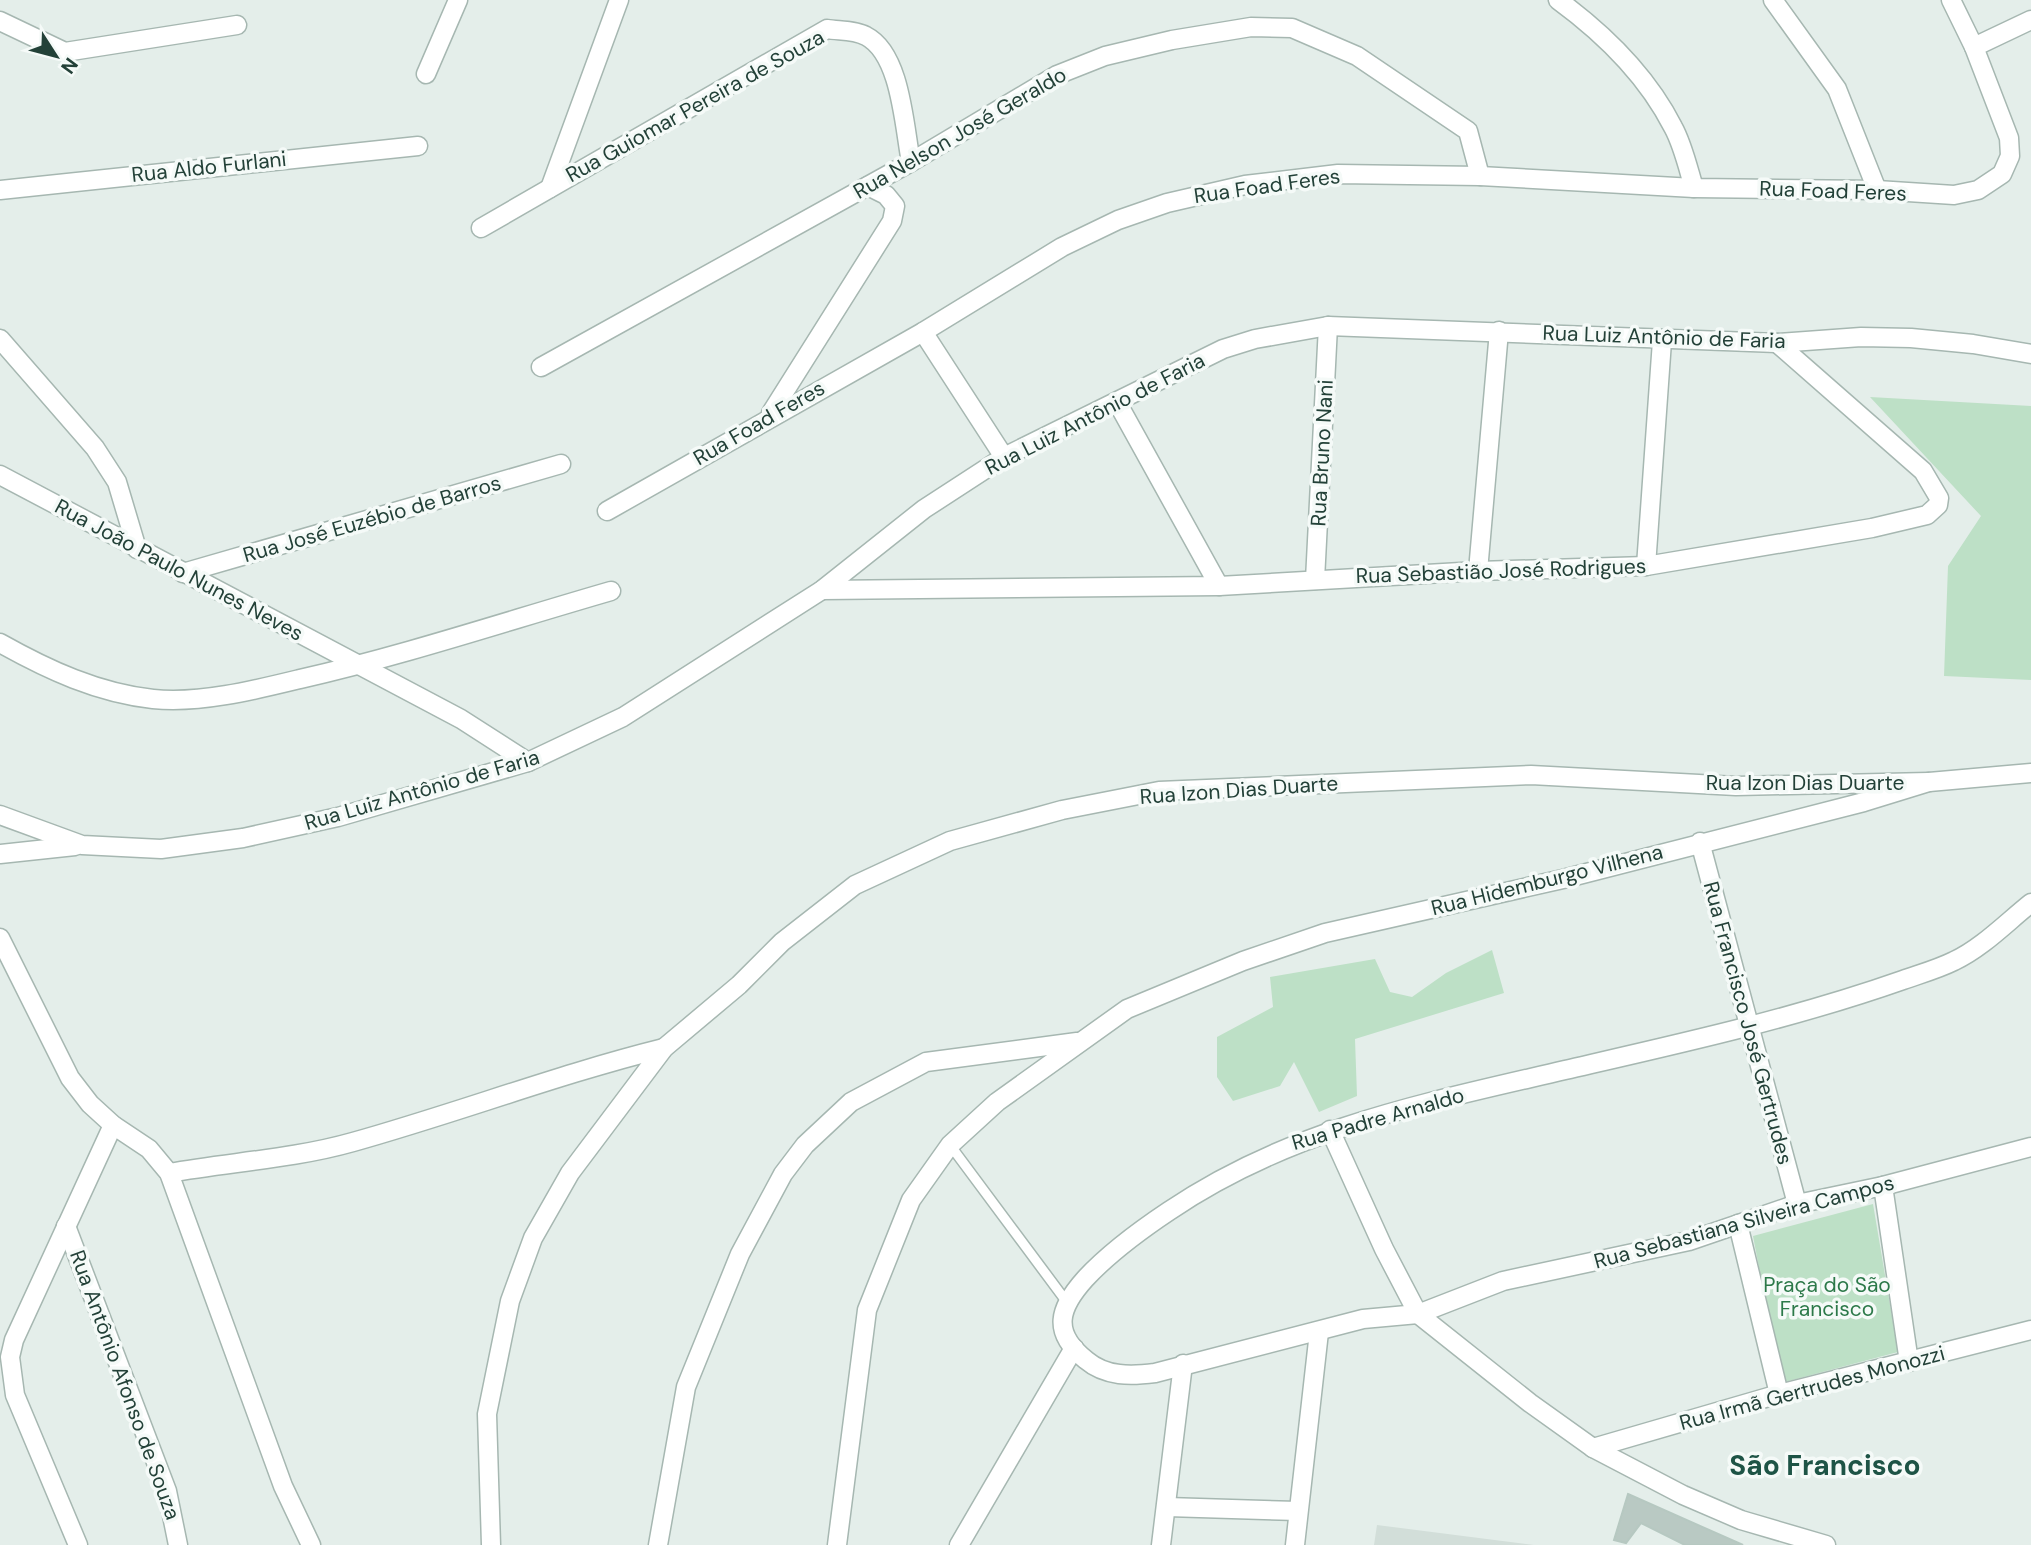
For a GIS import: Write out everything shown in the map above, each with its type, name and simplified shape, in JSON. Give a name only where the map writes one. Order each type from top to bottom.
[{"type":"street","points":[[426,74],[458,0]]},
{"type":"street","points":[[550,188],[619,0]]},
{"type":"street","points":[[1558,0],[1586,20],[1658,100],[1675,130],[1694,188]]},
{"type":"street","points":[[1773,0],[1837,89],[1877,190]]},
{"type":"street","points":[[1951,0],[1974,47],[2031,20]]},
{"type":"street","points":[[0,21],[65,52],[237,25]]},
{"type":"street","name":"Rua Nelson José Geraldo","points":[[541,367],[911,162],[1057,75],[1105,56],[1172,40],[1251,27],[1292,28],[1357,56],[1468,131],[1480,176]]},
{"type":"street","name":"Rua Guiomar Pereira de Souza","points":[[481,228],[827,29],[864,35],[884,49],[897,82],[911,162]]},
{"type":"street","name":"Rua Foad Feres","points":[[607,511],[923,332],[1062,247],[1118,220],[1167,203],[1245,186],[1338,174],[1480,176],[1694,188],[1877,190],[1954,195],[1978,190],[2002,174],[2010,156],[2009,138],[1974,47]]},
{"type":"street","name":"Rua Aldo Furlani","points":[[0,190],[418,146]]},
{"type":"street","points":[[0,175],[19,186]]},
{"type":"street","points":[[769,417],[892,220],[894,206],[886,195],[868,186]]},
{"type":"street","name":"Rua Luiz Antônio de Faria","points":[[0,854],[82,845],[161,849],[243,838],[338,817],[528,762],[623,717],[822,590],[924,509],[1004,457],[1223,349],[1277,334],[1328,326],[1499,331],[1662,341],[1777,343],[1850,338],[1911,338],[1973,344],[2031,354]]},
{"type":"street","name":"Rua Bruno Nani","points":[[1315,579],[1328,326]]},
{"type":"street","points":[[1478,571],[1499,331]]},
{"type":"street","points":[[923,332],[1004,457]]},
{"type":"street","points":[[0,338],[96,448],[117,482],[137,549]]},
{"type":"street","points":[[1646,566],[1662,341]]},
{"type":"street","name":"Rua Sebastião José Rodrigues","points":[[822,590],[1219,586],[1478,571],[1646,566],[1872,528],[1927,515],[1938,505],[1939,498],[1934,484],[1923,471],[1777,343]]},
{"type":"street","points":[[1117,402],[1219,586]]},
{"type":"street","name":"Rua José Euzébio de Barros","points":[[183,573],[561,464]]},
{"type":"street","name":"Rua João Paulo Nunes Neves","points":[[0,474],[461,719],[528,762]]},
{"type":"street","points":[[0,643],[41,666],[104,690],[155,699],[235,694],[359,665],[611,591]]},
{"type":"street","name":"Rua Hidemburgo Vilhena","points":[[837,1545],[867,1310],[911,1200],[950,1145],[998,1102],[1126,1009],[1243,961],[1325,933],[1563,879],[1864,802],[1930,782],[2031,774]]},
{"type":"street","name":"Rua Izon Dias Duarte","points":[[491,1545],[487,1414],[510,1301],[533,1238],[570,1172],[664,1048],[738,985],[782,942],[855,885],[950,841],[1062,810],[1159,790],[1531,775],[1736,786],[1930,782]]},
{"type":"street","name":"Rua Luiz Antônio de Faria","points":[[0,815],[82,845]]},
{"type":"street","name":"Rua Francisco José Gertrudes","points":[[1700,842],[1797,1204]]},
{"type":"street","name":"Rua Padre Arnaldo","points":[[1066,1301],[1123,1243],[1213,1181],[1287,1145],[1407,1107],[1748,1028],[1955,961],[2031,903]]},
{"type":"street","points":[[0,938],[70,1078],[90,1104],[113,1125],[149,1149],[169,1173],[283,1486],[310,1545]]},
{"type":"street","points":[[658,1545],[686,1387],[740,1254],[783,1174],[805,1145],[851,1102],[926,1062],[1080,1042]]},
{"type":"street","points":[[169,1173],[291,1156],[352,1143],[571,1072],[664,1048]]},
{"type":"street","points":[[78,1545],[15,1395],[9,1357],[14,1339],[113,1125]]},
{"type":"street","points":[[1330,1130],[1384,1249],[1418,1314],[1530,1404],[1593,1448],[1683,1495],[1741,1520],[1826,1545]]},
{"type":"street","name":"Rua Sebastiana Silveira Campos","points":[[1418,1314],[1503,1281],[1689,1241],[1797,1204],[1883,1186],[2031,1147]]},
{"type":"street","points":[[1883,1186],[1909,1362]]},
{"type":"street","points":[[1738,1224],[1779,1394]]},
{"type":"street","name":"Rua Antônio Afonso de Souza","points":[[66,1226],[167,1491],[177,1527],[178,1545]]},
{"type":"street","points":[[1066,1301],[1062,1319],[1065,1335],[1074,1348],[1099,1368],[1131,1376],[1319,1332],[1363,1319],[1418,1314]]},
{"type":"street","name":"Rua Irmã Gertrudes Monozzi","points":[[1593,1448],[1779,1394],[2031,1330]]},
{"type":"street","points":[[1295,1545],[1319,1332]]},
{"type":"street","points":[[959,1545],[1074,1348]]},
{"type":"street","points":[[1161,1545],[1183,1364]]},
{"type":"street","points":[[1167,1507],[1298,1511]]},
{"type":"lane","points":[[950,1145],[1066,1301]]},
{"type":"shaded area","points":[[1377,1525],[1534,1545],[1374,1545]]},
{"type":"green space","points":[[1870,397],[2031,406],[2031,680],[1944,676],[1948,566],[1981,516]]},
{"type":"green space","points":[[1492,950],[1504,993],[1355,1039],[1357,1096],[1319,1112],[1294,1062],[1280,1086],[1233,1101],[1217,1077],[1217,1037],[1273,1007],[1270,977],[1375,959],[1390,992],[1412,997],[1446,973]]},
{"type":"green space","name":"Praça do São Francisco","points":[[1873,1204],[1898,1352],[1781,1383],[1753,1236]]},
{"type":"building","points":[[1628,1494],[1743,1545],[1685,1545],[1641,1523],[1626,1543],[1614,1540]]},
{"type":"district","name":"São Francisco","points":[[1825,1465]]}]
